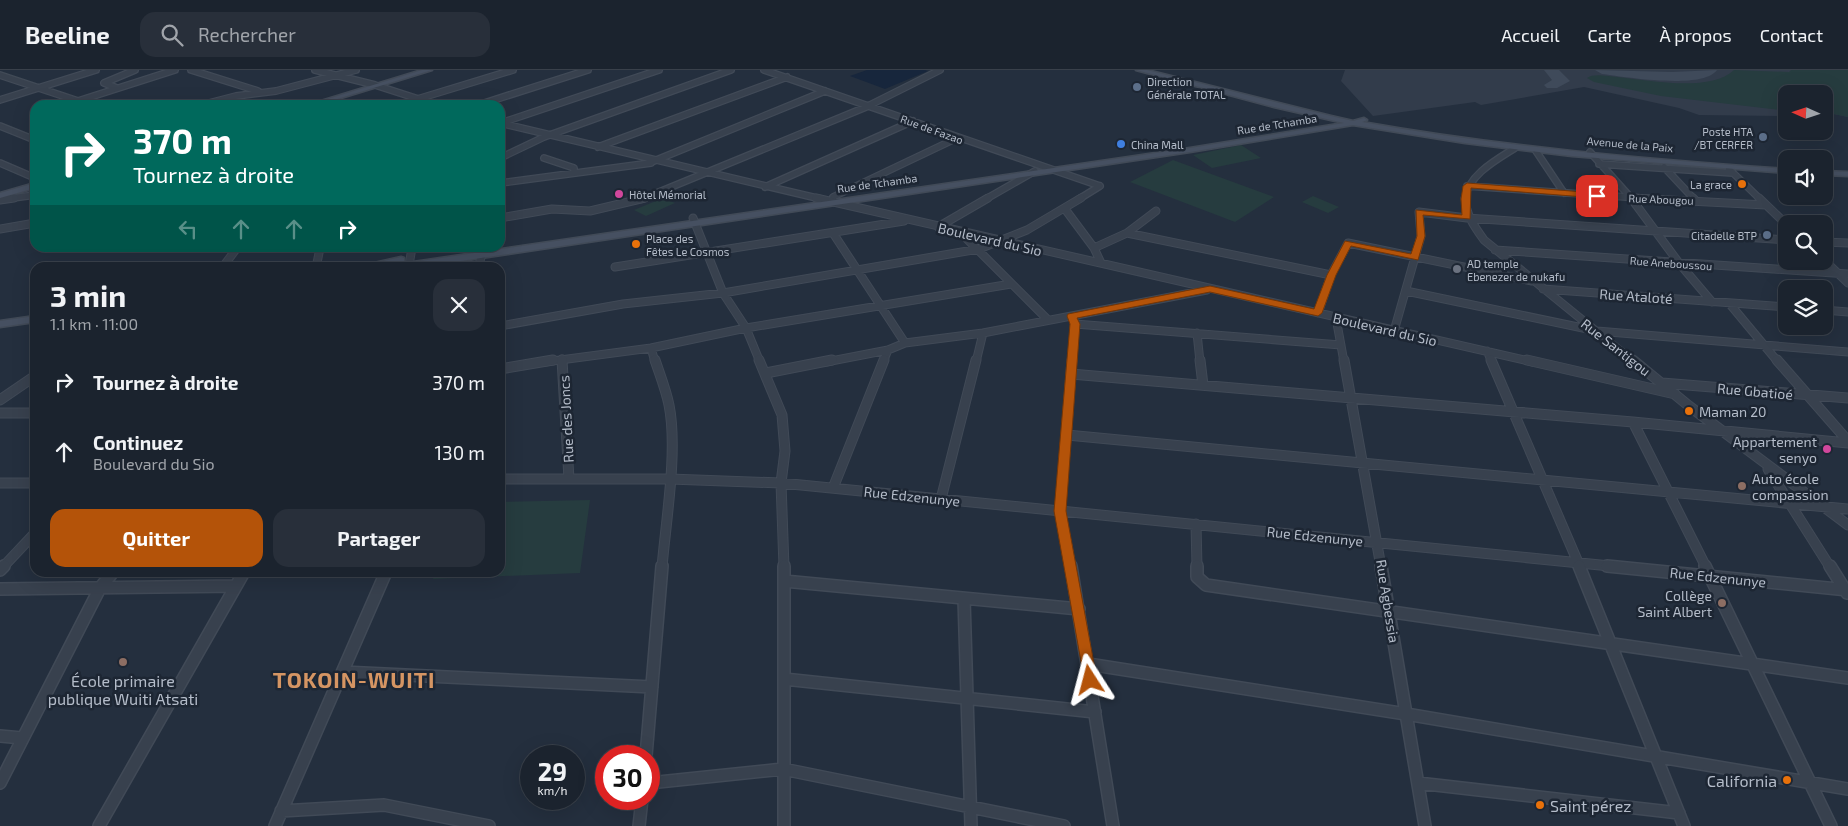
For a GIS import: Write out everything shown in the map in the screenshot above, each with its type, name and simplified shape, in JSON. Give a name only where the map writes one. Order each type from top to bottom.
[{"type":"main road","points":[[327,100],[429,70]]},
{"type":"main road","points":[[1139,70],[1250,99],[1354,120],[1515,148],[1534,148]]},
{"type":"main road","points":[[1156,70],[1354,120],[1534,148],[1592,155],[1730,170],[1778,171]]},
{"type":"main road","name":"Rue de Tchamba","points":[[505,248],[1041,169],[1354,120]]},
{"type":"main road","name":"Avenue de la Paix","points":[[1592,155],[1778,166]]},
{"type":"main road","points":[[1833,169],[1848,170]]},
{"type":"main road","points":[[1833,173],[1848,174]]},
{"type":"main road","points":[[0,196],[30,187]]},
{"type":"main road","name":"Rue de Tchamba","points":[[505,244],[694,220],[820,199],[832,200]]},
{"type":"main road","name":"Rue de Tchamba","points":[[410,262],[475,252]]},
{"type":"main road","points":[[0,324],[30,319]]},
{"type":"main road","points":[[0,329],[30,325]]},
{"type":"street","points":[[0,74],[8,70]]},
{"type":"street","points":[[0,100],[96,70]]},
{"type":"street","points":[[117,88],[104,83],[135,70]]},
{"type":"street","points":[[81,100],[175,70]]},
{"type":"street","points":[[191,70],[263,92]]},
{"type":"street","points":[[315,70],[375,85],[421,100]]},
{"type":"street","points":[[220,100],[356,70]]},
{"type":"street","points":[[415,100],[513,70]]},
{"type":"street","points":[[494,100],[588,70]]},
{"type":"street","points":[[505,121],[659,70]]},
{"type":"street","points":[[505,155],[552,135],[731,70]]},
{"type":"street","name":"Rue de Fazao","points":[[764,70],[866,107],[913,121],[1041,169],[1100,186],[1065,209]]},
{"type":"street","points":[[505,217],[552,209],[590,211],[620,207],[638,201],[866,107],[940,70]]},
{"type":"street","points":[[0,74],[75,100]]},
{"type":"street","points":[[598,147],[787,77]]},
{"type":"street","points":[[505,181],[656,161],[825,91]]},
{"type":"street","points":[[765,187],[913,121]]},
{"type":"street","points":[[505,124],[820,199]]},
{"type":"street","points":[[0,126],[30,138]]},
{"type":"street","points":[[832,200],[957,138]]},
{"type":"street","points":[[1467,218],[1465,199],[1467,186],[1482,170],[1515,148]]},
{"type":"street","points":[[1534,148],[1564,193]]},
{"type":"street","points":[[1592,155],[1631,198],[1679,264],[1712,302]]},
{"type":"street","points":[[544,158],[570,165],[574,168],[574,172]]},
{"type":"street","points":[[0,163],[30,176]]},
{"type":"street","points":[[1660,163],[1695,200]]},
{"type":"street","points":[[1599,164],[1666,169],[1730,170],[1778,216]]},
{"type":"street","points":[[938,227],[1041,169]]},
{"type":"street","name":"Rue Abougou","points":[[1467,186],[1631,198],[1766,205]]},
{"type":"street","points":[[0,200],[30,196]]},
{"type":"street","name":"Boulevard du Sio","points":[[832,200],[1003,242],[1675,394]]},
{"type":"street","points":[[505,325],[623,304],[723,293],[979,249],[1003,242],[1065,209],[1094,248],[1101,263]]},
{"type":"street","points":[[1094,248],[1127,233],[1156,211]]},
{"type":"street","points":[[1394,331],[1421,236],[1419,212],[1467,218],[1778,239]]},
{"type":"street","name":"Rue Santigou","points":[[1467,218],[1495,250],[1534,282],[1721,430],[1848,525]]},
{"type":"street","points":[[694,220],[723,293],[746,328],[782,415],[785,451],[781,483],[784,581],[784,826]]},
{"type":"street","points":[[615,267],[910,220]]},
{"type":"street","points":[[0,229],[30,224]]},
{"type":"street","points":[[960,232],[1048,320]]},
{"type":"street","points":[[833,233],[905,343]]},
{"type":"street","points":[[1127,233],[1332,275]]},
{"type":"street","points":[[1833,242],[1848,243]]},
{"type":"street","points":[[1318,313],[1332,275],[1348,243],[1534,282]]},
{"type":"street","name":"Rue Aneboussou","points":[[1495,250],[1848,274]]},
{"type":"street","points":[[410,262],[411,252]]},
{"type":"street","points":[[1833,268],[1848,284]]},
{"type":"street","points":[[505,368],[562,358],[651,348],[746,328],[1011,284]]},
{"type":"street","points":[[1074,320],[1210,289]]},
{"type":"street","name":"Rue Ataloté","points":[[1543,289],[1778,306]]},
{"type":"street","points":[[1406,291],[1597,332],[1848,352]]},
{"type":"street","points":[[1730,303],[1806,395],[1848,442]]},
{"type":"street","points":[[1833,311],[1848,312]]},
{"type":"street","name":"Rue Agbessia","points":[[1336,318],[1349,398],[1378,543],[1425,826]]},
{"type":"street","points":[[766,373],[888,350],[905,343],[984,333],[1048,320],[1074,320],[1341,345]]},
{"type":"street","points":[[1074,320],[1060,511],[1079,609],[1114,826]]},
{"type":"street","points":[[1197,332],[1203,385]]},
{"type":"street","points":[[941,499],[984,333]]},
{"type":"street","points":[[647,745],[670,479],[672,433],[669,405],[651,348]]},
{"type":"street","points":[[833,488],[888,350]]},
{"type":"street","points":[[1487,351],[1578,563],[1684,826]]},
{"type":"street","name":"Rue des Joncs","points":[[562,358],[569,479]]},
{"type":"street","points":[[1071,374],[1848,442]]},
{"type":"street","points":[[0,400],[30,379]]},
{"type":"street","name":"Rue Gbatioé","points":[[1662,383],[1848,398]]},
{"type":"street","points":[[0,413],[30,413]]},
{"type":"street","points":[[1633,422],[1670,493],[1708,576],[1831,826]]},
{"type":"street","points":[[1067,435],[1541,479],[1827,509],[1848,509]]},
{"type":"street","points":[[1765,464],[1847,592]]},
{"type":"street","name":"Rue Edzenunye","points":[[505,480],[670,479],[781,483],[1708,576],[1847,592]]},
{"type":"street","points":[[0,484],[30,483]]},
{"type":"street","points":[[1196,524],[1197,577],[1200,582],[1848,678]]},
{"type":"street","points":[[0,570],[30,538]]},
{"type":"street","points":[[0,783],[100,588],[109,577]]},
{"type":"street","points":[[99,826],[241,577]]},
{"type":"street","points":[[275,826],[384,577]]},
{"type":"street","points":[[784,581],[1079,609]]},
{"type":"street","points":[[0,589],[236,586]]},
{"type":"street","points":[[964,599],[971,826]]},
{"type":"street","points":[[1088,664],[1406,714],[1848,789]]},
{"type":"street","points":[[343,672],[652,687]]},
{"type":"street","points":[[784,679],[1095,712]]},
{"type":"street","points":[[0,736],[22,738]]},
{"type":"street","points":[[660,782],[783,769],[1064,826]]},
{"type":"street","points":[[1418,783],[1679,813]]},
{"type":"street","points":[[281,811],[384,805],[489,826]]},
{"type":"street","points":[[640,826],[641,810]]},
{"type":"shaded area","points":[[867,70],[928,71],[885,89],[850,76]]},
{"type":"shaded area","points":[[1345,70],[1848,70],[1848,117],[1833,114],[1833,85],[1778,85],[1778,116],[1699,115],[1679,108],[1584,87],[1481,105],[1475,102],[1373,116],[1341,81]]},
{"type":"green space","points":[[1734,70],[1789,72],[1791,70],[1848,70],[1848,117],[1833,114],[1833,85],[1778,85],[1778,110],[1661,96],[1594,82],[1587,78],[1601,75],[1661,82],[1695,83],[1723,77]]},
{"type":"green space","points":[[1241,145],[1261,158],[1212,168],[1193,155]]},
{"type":"green space","points":[[1173,160],[1274,197],[1235,222],[1130,182]]},
{"type":"green space","points":[[1313,196],[1339,207],[1328,213],[1302,202]]},
{"type":"green space","points":[[663,198],[675,203],[646,216],[634,210]]},
{"type":"green space","points":[[590,500],[580,573],[505,576],[505,502]]},
{"type":"green space","points":[[434,577],[482,577],[433,579]]},
{"type":"taxiway","points":[[1551,70],[1562,81],[1552,85]]},
{"type":"taxiway","points":[[1602,70],[1672,77],[1699,74],[1710,70]]},
{"type":"place","name":"Direction Générale TOTAL","points":[[1137,87]]},
{"type":"place","name":"Poste HTA /BT CERFER","points":[[1763,137]]},
{"type":"place","name":"China Mall","points":[[1121,144]]},
{"type":"place","name":"La grace","points":[[1742,184]]},
{"type":"place","name":"Hôtel Mémorial","points":[[619,194]]},
{"type":"place","name":"Citadelle BTP","points":[[1767,235]]},
{"type":"place","name":"Place des Fêtes Le Cosmos","points":[[636,244]]},
{"type":"place","name":"AD temple Ebenezer de nukafu","points":[[1457,269]]},
{"type":"place","name":"Maman 20","points":[[1689,411]]},
{"type":"place","name":"Appartement senyo","points":[[1827,449]]},
{"type":"place","name":"Auto école compassion","points":[[1742,486]]},
{"type":"place","name":"Collège Saint Albert","points":[[1722,603]]},
{"type":"place","name":"École primaire publique Wuiti Atsati","points":[[123,662]]},
{"type":"place","name":"California","points":[[1787,780]]},
{"type":"place","name":"Saint pérez","points":[[1540,805]]},
{"type":"district","name":"TOKOIN-WUITI","points":[[354,679]]},
{"type":"route","points":[[1090,680],[1079,609],[1060,511],[1075,324],[1072,316],[1210,289],[1318,313],[1332,275],[1348,243],[1415,258],[1421,236],[1419,212],[1467,218],[1465,206],[1467,186],[1597,196]]}]
